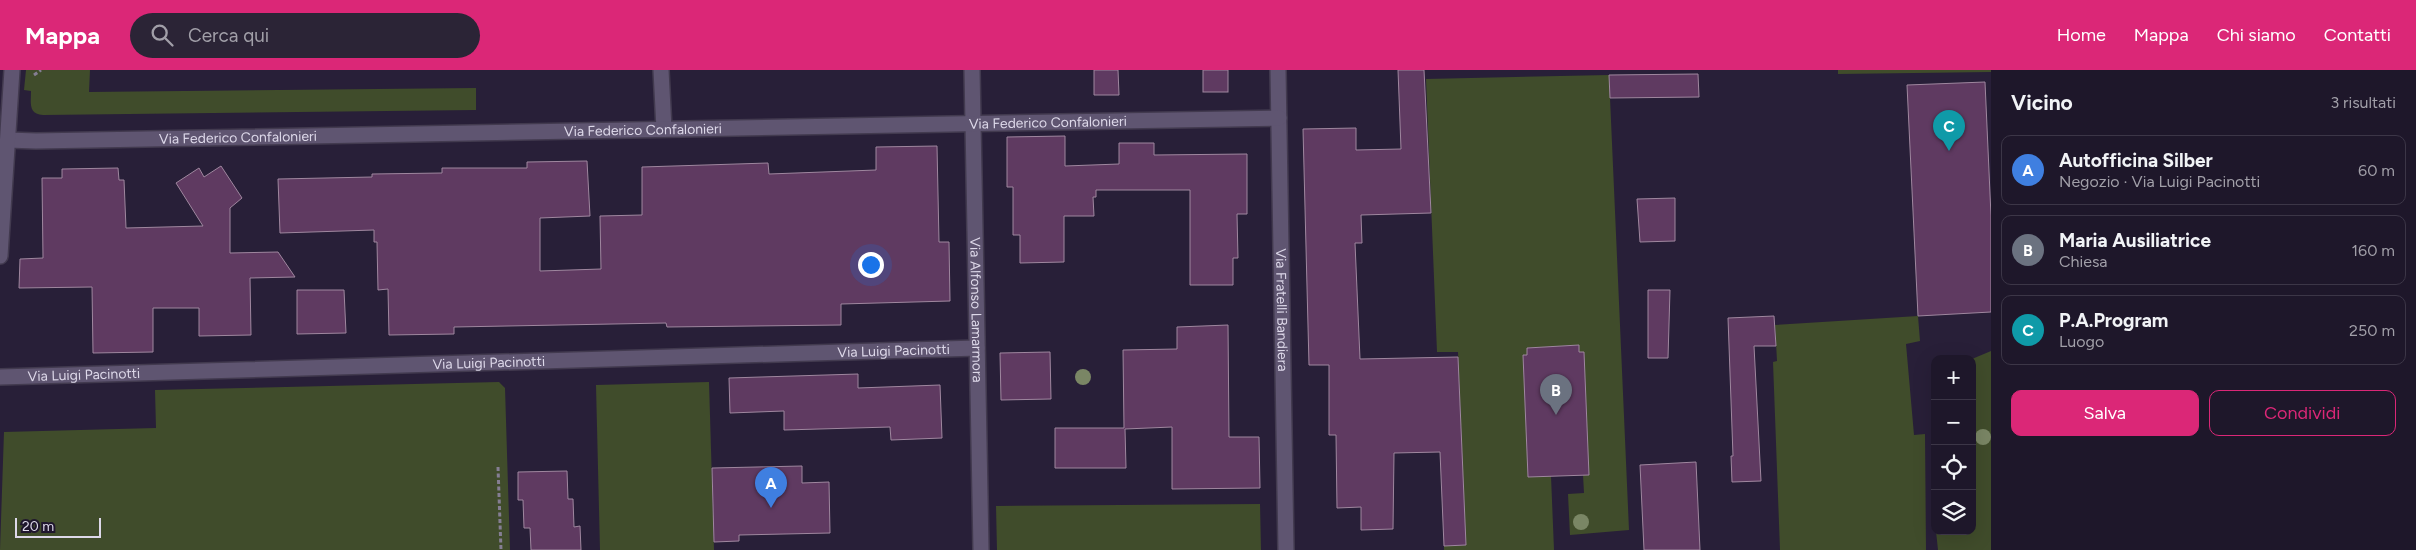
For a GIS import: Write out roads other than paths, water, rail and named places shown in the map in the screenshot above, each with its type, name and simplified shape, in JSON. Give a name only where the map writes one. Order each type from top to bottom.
[{"type":"street","points":[[0,256],[12,70]]},
{"type":"street","points":[[661,70],[664,129]]},
{"type":"street","name":"Via Alfonso Lamarmora","points":[[972,70],[980,550]]},
{"type":"street","name":"Via Fratelli Bandiera","points":[[1278,70],[1286,550]]},
{"type":"street","name":"Via Federico Confalonieri","points":[[8,140],[46,141],[973,122],[1278,118]]},
{"type":"street","name":"Via Luigi Pacinotti","points":[[0,377],[977,348]]},
{"type":"place","name":"P.A.Program","points":[[1949,151]]},
{"type":"place","name":"Maria Ausiliatrice","points":[[1556,415]]},
{"type":"place","name":"Autofficina Silber","points":[[771,508]]}]
